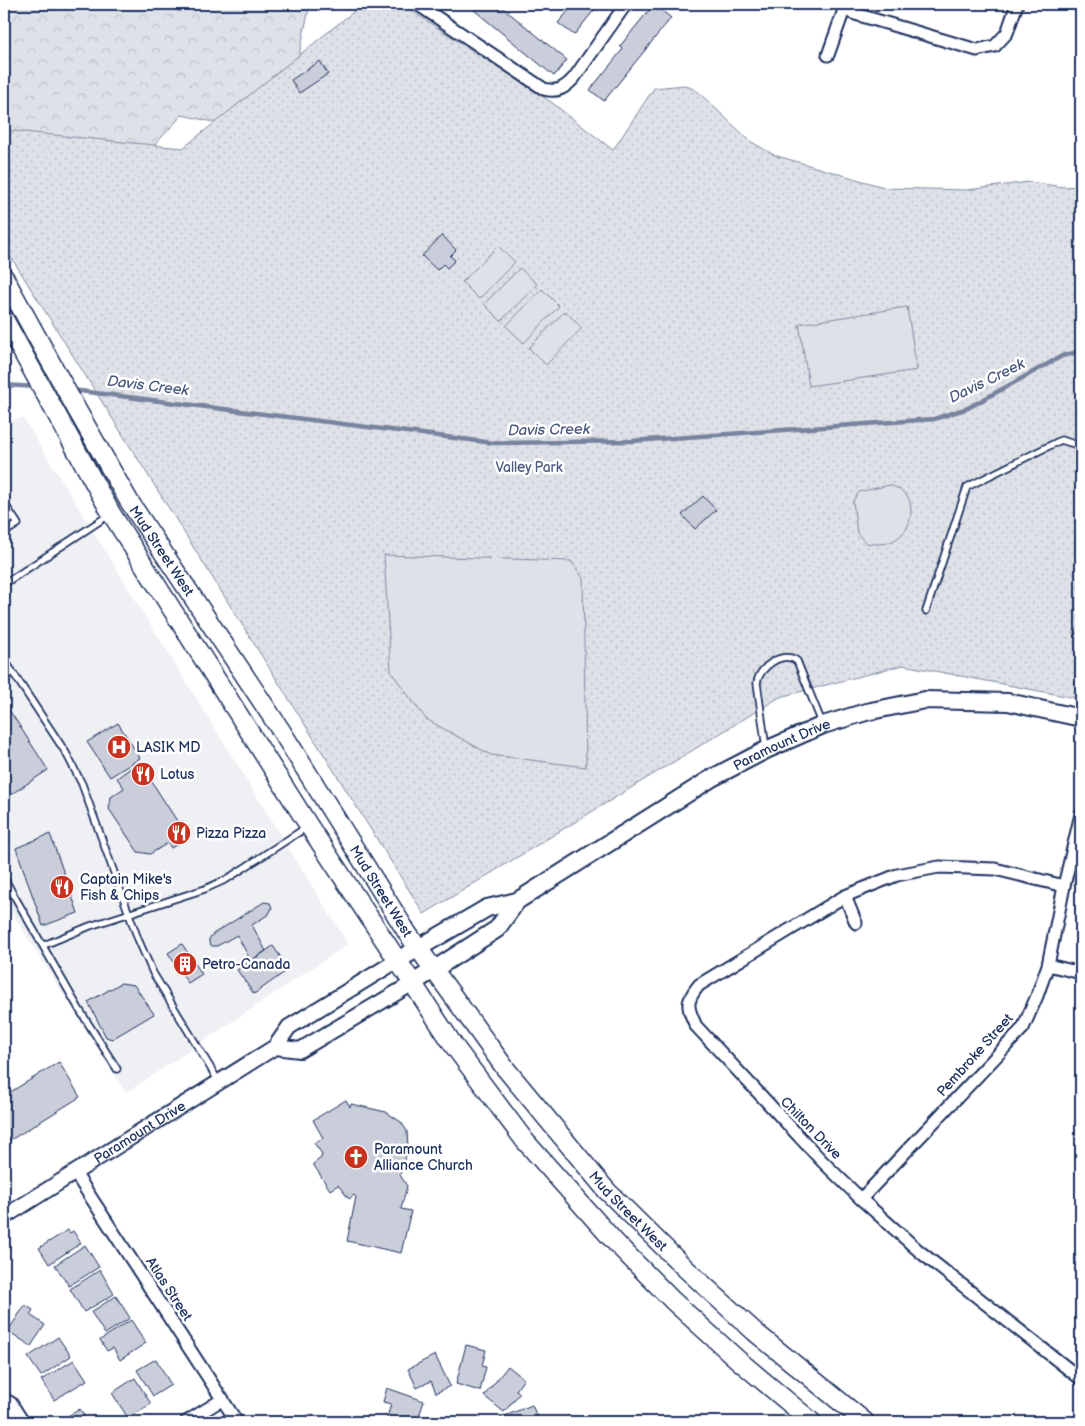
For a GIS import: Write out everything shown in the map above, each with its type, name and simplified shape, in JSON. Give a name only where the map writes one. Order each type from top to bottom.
[{"type":"main road","name":"Mud Street West","points":[[7,282],[77,410],[130,501],[282,732],[408,934],[505,1068],[607,1191],[685,1268],[755,1332],[865,1422]]},
{"type":"main road","name":"Mud Street West","points":[[4,320],[57,418],[112,513],[309,826],[454,1046],[526,1142],[614,1241],[673,1301],[737,1359],[812,1422]]},
{"type":"main road","name":"Paramount Drive","points":[[398,960],[486,908],[517,901],[712,778],[766,750],[823,725],[866,712],[925,700],[1008,702],[1081,718]]},
{"type":"main road","name":"Paramount Drive","points":[[413,983],[497,929],[517,901]]},
{"type":"street","points":[[417,4],[544,89],[557,90],[566,86],[626,4]]},
{"type":"street","points":[[828,54],[844,5],[852,13],[977,50],[995,46],[1007,33],[1017,4]]},
{"type":"street","name":"Pembroke Street","points":[[862,1199],[1023,1028],[1038,996],[1048,965],[1081,814]]},
{"type":"street","name":"Chilton Drive","points":[[1064,886],[995,869],[939,867],[897,875],[845,896],[699,985],[690,997],[688,1010],[696,1026],[822,1161],[862,1199],[919,1251],[1081,1379]]},
{"type":"street","points":[[845,896],[856,924]]},
{"type":"street","name":"Paramount Drive","points":[[4,1217],[275,1047],[289,1027],[398,960]]},
{"type":"street","points":[[1048,965],[1081,973]]},
{"type":"street","name":"Paramount Drive","points":[[275,1047],[300,1050],[413,983]]},
{"type":"street","name":"Atlas Street","points":[[76,1173],[237,1422]]},
{"type":"street","points":[[4,1399],[12,1403],[23,1422]]},
{"type":"street","points":[[186,1422],[223,1399]]},
{"type":"lane","points":[[926,611],[967,487],[1061,440],[1081,446]]},
{"type":"lane","points":[[4,503],[18,524],[4,533]]},
{"type":"lane","points":[[4,584],[112,513]]},
{"type":"lane","points":[[766,750],[757,683],[760,674],[768,665],[786,657],[797,661],[823,725]]},
{"type":"lane","points":[[4,659],[66,753],[82,784],[138,939],[153,974],[219,1082]]},
{"type":"lane","points":[[44,946],[90,926],[198,892],[227,879],[309,826]]},
{"type":"lane","points":[[4,878],[117,1070]]},
{"type":"shaded area","points":[[23,418],[348,944],[126,1093],[4,900],[4,422]]},
{"type":"green space","points":[[4,4],[166,4],[179,12],[190,4],[310,4],[299,55],[231,126],[182,115],[130,172],[4,166]]},
{"type":"green space","name":"Valley Park","points":[[363,4],[401,4],[551,102],[613,150],[654,88],[685,85],[697,91],[750,141],[774,155],[887,188],[967,190],[1029,182],[1063,187],[1081,186],[1081,699],[903,665],[780,697],[424,914],[4,246],[4,130],[183,148]]},
{"type":"green space","points":[[498,246],[515,262],[479,299],[462,282]]},
{"type":"green space","points":[[520,268],[537,284],[501,321],[484,304]]},
{"type":"green space","points":[[542,289],[559,306],[524,343],[506,326]]},
{"type":"green space","points":[[907,307],[917,370],[809,386],[799,324]]},
{"type":"green space","points":[[565,311],[582,328],[546,365],[529,348]]},
{"type":"green space","points":[[890,485],[904,492],[909,499],[911,512],[908,525],[901,535],[890,542],[881,544],[866,543],[857,533],[853,501],[859,492]]},
{"type":"green space","points":[[384,555],[571,561],[583,578],[586,767],[491,755],[426,719],[391,672]]},
{"type":"building","points":[[479,4],[498,4],[567,60],[554,76],[474,10]]},
{"type":"building","points":[[574,4],[599,4],[574,35],[558,23]]},
{"type":"building","points":[[654,4],[671,18],[604,101],[590,90],[623,49],[620,46]]},
{"type":"building","points":[[320,61],[328,74],[299,93],[291,80]]},
{"type":"building","points":[[442,235],[456,250],[450,256],[455,260],[447,268],[443,264],[437,270],[422,256]]},
{"type":"building","points":[[703,496],[716,510],[695,529],[682,515]]},
{"type":"building","points":[[4,702],[48,770],[4,799]]},
{"type":"building","points":[[118,723],[140,758],[110,777],[87,742]]},
{"type":"building","points":[[139,762],[188,838],[171,848],[168,843],[150,854],[138,852],[109,809],[111,797],[124,788],[117,778]]},
{"type":"building","points":[[50,834],[78,913],[43,926],[16,848]]},
{"type":"building","points":[[264,902],[270,903],[272,908],[269,914],[252,925],[266,951],[251,961],[237,935],[217,946],[212,946],[209,943],[209,939],[213,934]]},
{"type":"building","name":"Petro-Canada","points":[[182,944],[202,974],[188,983],[168,953]]},
{"type":"building","name":"Petro-Canada","points":[[273,946],[289,969],[254,994],[237,970]]},
{"type":"building","points":[[121,983],[134,985],[154,1014],[112,1039],[106,1037],[88,1002]]},
{"type":"building","points":[[59,1062],[80,1097],[4,1144],[4,1096]]},
{"type":"building","points":[[346,1100],[350,1107],[351,1104],[386,1112],[401,1122],[407,1131],[408,1149],[400,1175],[407,1186],[401,1209],[411,1211],[401,1253],[347,1241],[356,1197],[354,1195],[349,1199],[338,1185],[330,1190],[313,1164],[321,1158],[322,1154],[314,1143],[323,1138],[313,1120]]},
{"type":"building","points":[[68,1230],[70,1233],[73,1231],[81,1243],[49,1264],[39,1248]]},
{"type":"building","points":[[85,1245],[99,1267],[69,1286],[55,1265]]},
{"type":"building","points":[[100,1270],[114,1294],[84,1312],[70,1289]]},
{"type":"building","points":[[116,1296],[130,1318],[105,1334],[91,1312]]},
{"type":"building","points":[[25,1305],[33,1310],[30,1315],[45,1325],[31,1346],[8,1331]]},
{"type":"building","points":[[131,1320],[146,1343],[120,1360],[113,1348],[107,1351],[100,1340]]},
{"type":"building","points":[[58,1337],[71,1356],[41,1376],[28,1357]]},
{"type":"building","points":[[466,1345],[486,1350],[482,1366],[486,1367],[480,1391],[456,1384]]},
{"type":"building","points":[[435,1355],[450,1386],[436,1393],[431,1381],[417,1388],[408,1369]]},
{"type":"building","points":[[156,1359],[171,1385],[153,1396],[137,1370]]},
{"type":"building","points":[[74,1360],[87,1380],[54,1400],[41,1380]]},
{"type":"building","points":[[508,1366],[524,1379],[516,1390],[520,1393],[504,1412],[484,1396]]},
{"type":"building","points":[[135,1378],[151,1404],[128,1418],[112,1393]]},
{"type":"building","points":[[387,1388],[424,1401],[417,1422],[386,1421],[391,1404],[383,1402]]},
{"type":"building","points":[[532,1405],[539,1422],[501,1422],[500,1418]]},
{"type":"building","points":[[80,1409],[88,1422],[59,1421]]},
{"type":"building","points":[[311,1414],[316,1422],[297,1422]]},
{"type":"waterway","name":"Davis Creek","points":[[72,390],[494,443],[632,441],[934,419],[968,408],[1062,356],[1081,351]]},
{"type":"waterway","name":"Davis Creek","points":[[4,385],[37,387]]},
{"type":"place","name":"LASIK MD","points":[[119,747]]},
{"type":"place","name":"Lotus","points":[[143,774]]},
{"type":"place","name":"Pizza Pizza","points":[[179,833]]},
{"type":"place","name":"Captain Mike's Fish & Chips","points":[[62,887]]},
{"type":"place","name":"Petro-Canada","points":[[185,964]]},
{"type":"place","name":"Paramount Alliance Church","points":[[356,1157]]}]
